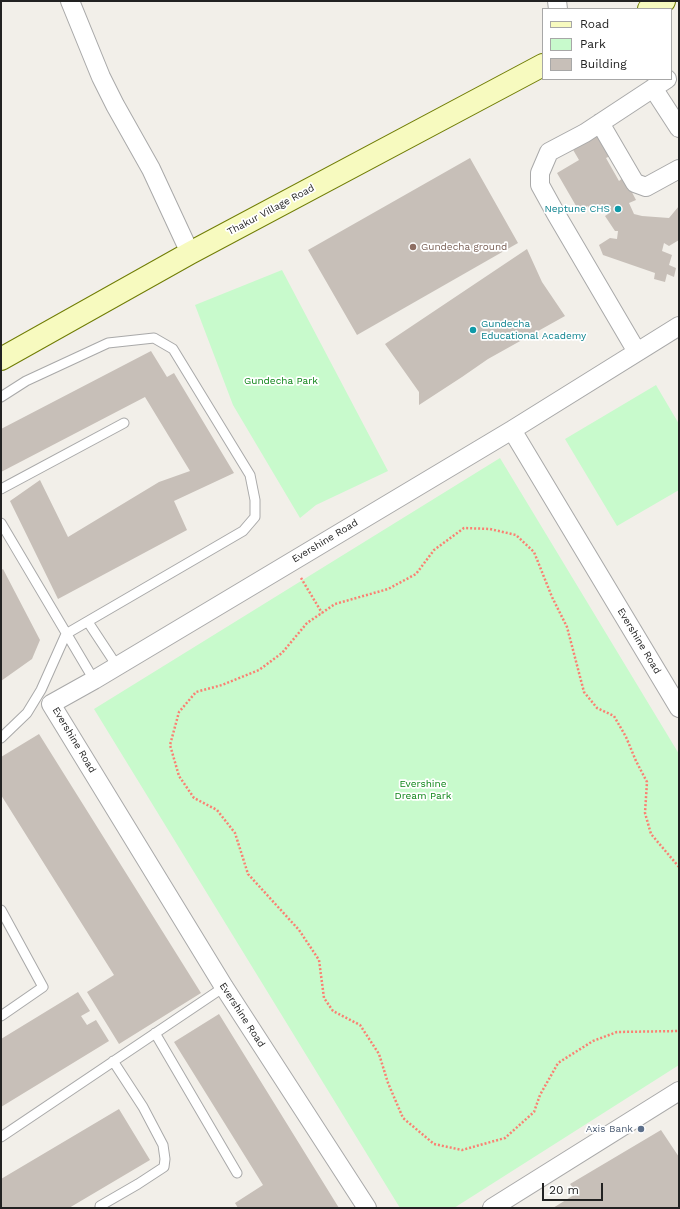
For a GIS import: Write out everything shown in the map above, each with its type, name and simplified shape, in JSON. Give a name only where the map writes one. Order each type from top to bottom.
[{"type":"street","points":[[70,1],[101,77],[151,169],[190,253]]},
{"type":"street","points":[[651,8],[664,1]]},
{"type":"street","name":"Thakur Village Road","points":[[1,359],[190,253],[542,66]]},
{"type":"street","points":[[637,352],[540,185],[540,173],[549,152],[585,133],[660,84],[679,128]]},
{"type":"street","points":[[600,123],[635,183],[646,187],[679,169]]},
{"type":"street","name":"Evershine Road","points":[[367,1208],[224,987],[51,704],[94,680],[512,430],[679,326]]},
{"type":"street","name":"Evershine Road","points":[[512,430],[679,708]]},
{"type":"street","points":[[492,1208],[679,1091]]},
{"type":"lane","points":[[1,397],[26,381],[108,343],[154,338],[173,349],[250,475],[256,500],[255,517],[243,531],[66,634],[41,690],[26,713],[1,738]]},
{"type":"lane","points":[[1,489],[124,423]]},
{"type":"lane","points":[[1,522],[94,680]]},
{"type":"lane","points":[[88,622],[117,666]]},
{"type":"lane","points":[[1,910],[43,987],[1,1016]]},
{"type":"lane","points":[[1,1137],[224,987]]},
{"type":"lane","points":[[155,1033],[237,1173]]},
{"type":"lane","points":[[100,1208],[100,1206],[164,1167],[165,1159],[163,1145],[143,1107],[113,1061]]},
{"type":"path","points":[[679,867],[652,834],[645,813],[647,782],[626,737],[614,716],[597,708],[584,692],[567,627],[552,597],[534,552],[516,535],[490,529],[464,528],[434,550],[416,574],[388,589],[335,604],[307,623],[282,653],[259,670],[222,686],[196,692],[179,712],[170,745],[179,776],[194,798],[217,810],[235,833],[248,874],[300,930],[320,960],[324,998],[332,1011],[360,1025],[379,1054],[388,1083],[403,1118],[434,1144],[462,1150],[505,1138],[534,1112],[540,1095],[558,1063],[593,1041],[617,1032],[679,1032]]},
{"type":"path","points":[[291,562],[322,613]]},
{"type":"green space","name":"Gundecha Park","points":[[282,270],[388,471],[316,505],[300,518],[233,405],[195,305]]},
{"type":"green space","points":[[656,385],[679,424],[679,490],[617,526],[565,439]]},
{"type":"green space","name":"Evershine Dream Park","points":[[500,458],[679,754],[679,1065],[454,1208],[400,1208],[94,709]]},
{"type":"building","name":"Neptune CHS","points":[[600,132],[612,155],[606,158],[619,181],[624,177],[636,200],[629,203],[634,214],[669,218],[679,206],[679,240],[669,246],[664,243],[662,251],[672,255],[669,265],[676,268],[674,277],[667,274],[665,282],[654,279],[655,273],[603,255],[599,245],[610,238],[617,239],[618,231],[615,231],[605,216],[608,214],[603,206],[592,214],[588,206],[579,211],[557,173],[579,160],[572,148]]},
{"type":"building","name":"Gundecha ground","points":[[470,158],[518,243],[357,335],[308,250]]},
{"type":"building","name":"Gundecha Educational Academy","points":[[527,249],[542,282],[565,316],[488,359],[419,405],[419,392],[385,344]]},
{"type":"building","points":[[151,351],[167,377],[174,373],[234,473],[174,501],[187,530],[58,599],[10,501],[40,480],[68,537],[159,482],[190,471],[145,397],[1,472],[1,429]]},
{"type":"building","points":[[3,569],[40,640],[32,659],[1,681],[1,570]]},
{"type":"building","points":[[39,734],[201,993],[119,1044],[87,992],[114,975],[1,795],[1,757]]},
{"type":"building","points":[[78,992],[90,1011],[81,1016],[87,1025],[96,1020],[109,1041],[1,1107],[1,1039]]},
{"type":"building","points":[[219,1014],[339,1208],[238,1208],[235,1203],[263,1185],[174,1042]]},
{"type":"building","points":[[119,1109],[150,1160],[69,1208],[1,1208],[1,1179]]},
{"type":"building","points":[[661,1130],[679,1157],[679,1208],[553,1208],[577,1193],[570,1184]]},
{"type":"place","name":"Neptune CHS","points":[[618,209]]},
{"type":"place","name":"Gundecha ground","points":[[413,247]]},
{"type":"place","name":"Gundecha Educational Academy","points":[[473,330]]},
{"type":"place","name":"Axis Bank","points":[[641,1129]]}]
